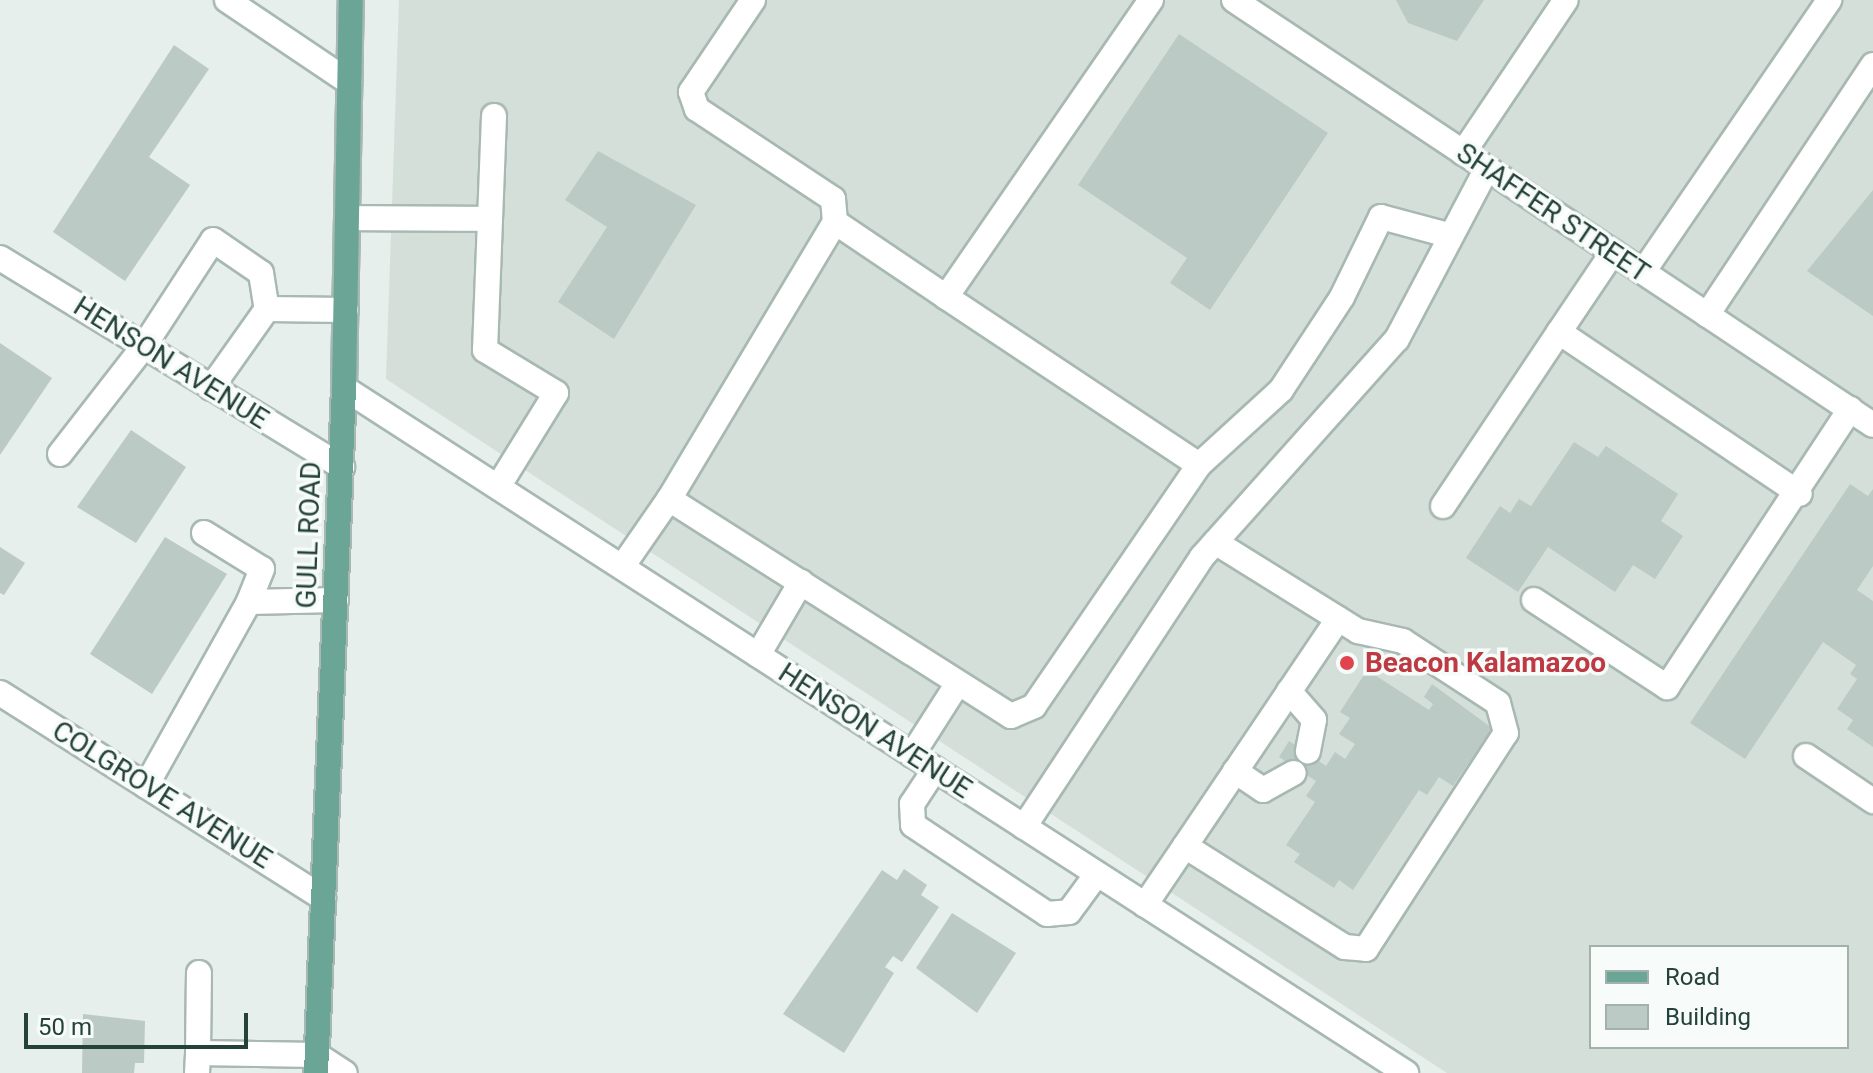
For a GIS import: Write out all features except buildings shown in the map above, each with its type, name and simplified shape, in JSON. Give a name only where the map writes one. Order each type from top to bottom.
[{"type":"main road","name":"GULL ROAD","points":[[316,1064],[342,467],[351,0]]},
{"type":"street","points":[[227,0],[349,82]]},
{"type":"street","points":[[622,567],[669,499],[835,222],[833,199],[697,109],[691,92],[753,0]]},
{"type":"street","name":"SHAFFER STREET","points":[[1234,0],[1873,425]]},
{"type":"street","points":[[1463,153],[1566,0]]},
{"type":"street","points":[[1643,272],[1829,0]]},
{"type":"street","points":[[946,297],[1141,3]]},
{"type":"street","points":[[1707,315],[1873,65]]},
{"type":"street","points":[[494,116],[485,350],[556,393],[498,487]]},
{"type":"street","points":[[1024,827],[1215,542],[1397,339],[1448,235],[1487,168]]},
{"type":"street","points":[[669,499],[1011,716],[1034,706],[1199,465],[1281,390],[1342,297],[1381,217],[1448,235]]},
{"type":"street","points":[[347,218],[490,219]]},
{"type":"street","points":[[835,222],[1199,465]]},
{"type":"street","points":[[60,454],[144,346],[213,240],[261,273],[267,309],[211,388]]},
{"type":"street","points":[[1443,506],[1613,252]]},
{"type":"street","name":"HENSON AVENUE","points":[[0,258],[342,467]]},
{"type":"street","points":[[267,309],[346,310]]},
{"type":"street","points":[[1559,332],[1800,494]]},
{"type":"street","name":"HENSON AVENUE","points":[[344,388],[1406,1073]]},
{"type":"street","points":[[1534,600],[1667,687],[1800,494],[1850,409]]},
{"type":"street","points":[[146,786],[249,602],[262,569],[204,533]]},
{"type":"street","points":[[1185,846],[1345,947],[1366,949],[1506,733],[1498,703],[1403,641],[1338,619],[1215,542]]},
{"type":"street","points":[[758,655],[801,582]]},
{"type":"street","points":[[249,602],[336,600]]},
{"type":"street","points":[[1145,905],[1338,619]]},
{"type":"street","points":[[912,755],[958,683]]},
{"type":"street","points":[[1289,691],[1314,720],[1308,751]]},
{"type":"street","name":"COLGROVE AVENUE","points":[[0,693],[323,898]]},
{"type":"street","points":[[1806,756],[1873,801]]},
{"type":"street","points":[[935,769],[912,804],[913,825],[1047,914],[1069,912],[1097,874]]},
{"type":"street","points":[[1235,771],[1263,790],[1294,773]]},
{"type":"street","points":[[199,973],[197,1063],[316,1064],[345,1073]]},
{"type":"shaded area","name":"Beacon Kalamazoo","points":[[399,0],[1873,0],[1873,1073],[1447,1073],[386,379]]},
{"type":"place","name":"Beacon Kalamazoo","points":[[1347,663]]}]
